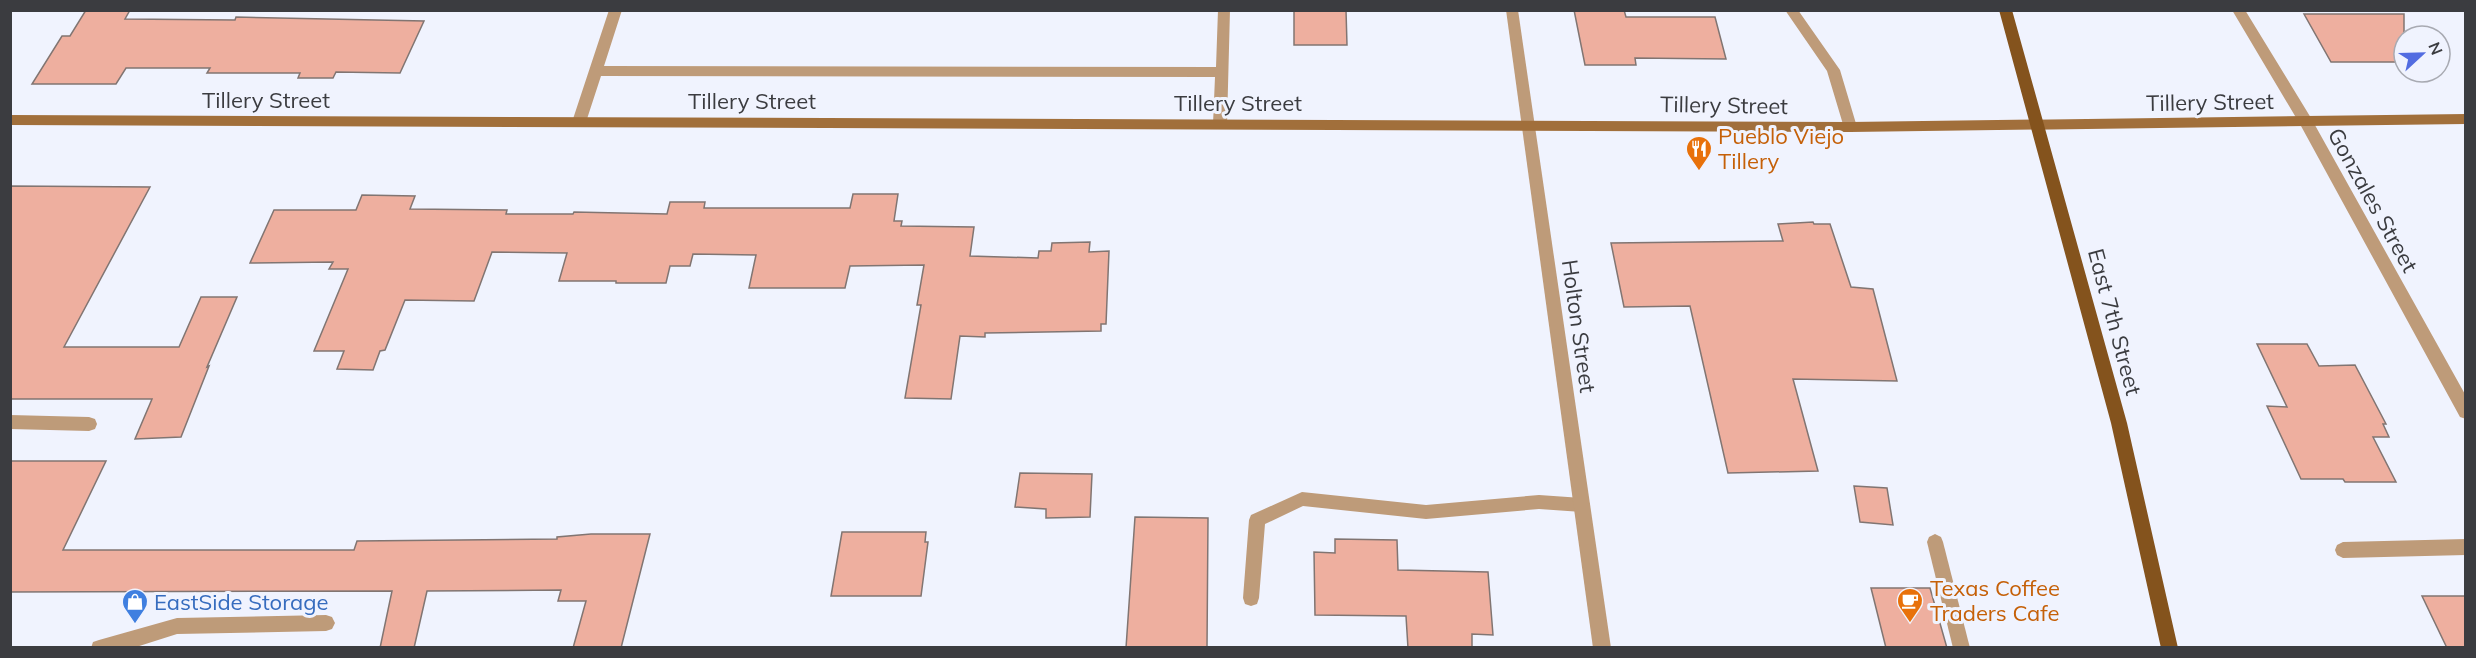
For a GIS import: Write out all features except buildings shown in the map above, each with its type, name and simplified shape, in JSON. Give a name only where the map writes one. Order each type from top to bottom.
[{"type":"main road","name":"East 7th Street","points":[[2005,10],[2119,423],[2170,648]]},
{"type":"street","points":[[579,122],[616,10]]},
{"type":"street","points":[[1220,124],[1224,10]]},
{"type":"street","name":"Holton Street","points":[[1512,10],[1602,648]]},
{"type":"street","points":[[1791,10],[1833,70],[1850,127]]},
{"type":"street","name":"Gonzales Street","points":[[2238,10],[2306,122],[2466,412]]},
{"type":"street","points":[[596,71],[1222,72]]},
{"type":"street","name":"Tillery Street","points":[[10,120],[1850,127],[2466,119]]},
{"type":"street","points":[[10,422],[89,424]]},
{"type":"street","points":[[1251,598],[1257,520],[1302,499],[1426,513],[1539,502],[1582,505]]},
{"type":"street","points":[[1935,542],[1962,648]]},
{"type":"street","points":[[2343,550],[2466,547]]},
{"type":"street","points":[[99,648],[177,626],[326,623]]},
{"type":"place","name":"Pueblo Viejo Tillery","points":[[1699,172]]},
{"type":"place","name":"Texas Coffee Traders Cafe","points":[[1910,624]]},
{"type":"place","name":"EastSide Storage","points":[[135,625]]}]
